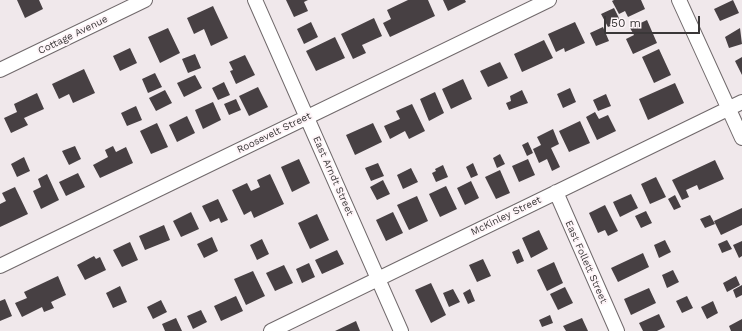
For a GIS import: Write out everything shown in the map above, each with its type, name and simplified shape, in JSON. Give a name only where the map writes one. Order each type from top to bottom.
[{"type":"street","name":"Cottage Avenue","points":[[0,70],[145,0]]},
{"type":"street","name":"East Arndt Street","points":[[255,0],[401,331]]},
{"type":"street","name":"Roosevelt Street","points":[[0,266],[549,0]]},
{"type":"street","points":[[679,0],[742,138]]},
{"type":"street","name":"McKinley Street","points":[[271,331],[742,102]]},
{"type":"street","name":"East Follett Street","points":[[556,192],[617,331]]},
{"type":"building","points":[[17,0],[39,0],[43,9],[25,18]]},
{"type":"building","points":[[286,0],[308,0],[304,2],[308,11],[294,17]]},
{"type":"building","points":[[408,0],[428,0],[435,16],[390,37],[383,23],[391,19],[387,10]]},
{"type":"building","points":[[443,0],[465,0],[466,2],[448,11]]},
{"type":"building","points":[[641,0],[645,9],[628,17],[625,11],[619,14],[612,1]]},
{"type":"building","points":[[733,0],[739,13],[720,21],[714,9]]},
{"type":"building","points":[[213,6],[228,38],[211,46],[204,29],[194,34],[187,18]]},
{"type":"building","points":[[614,8],[621,22],[608,27],[601,14]]},
{"type":"building","points":[[374,18],[382,36],[362,45],[366,53],[353,59],[341,34]]},
{"type":"building","points":[[647,20],[657,43],[633,54],[626,39],[634,35],[630,28]]},
{"type":"building","points":[[311,22],[318,37],[304,44],[297,29]]},
{"type":"building","points":[[575,22],[585,43],[565,52],[564,48],[556,52],[548,34]]},
{"type":"building","points":[[603,27],[609,41],[596,46],[590,33]]},
{"type":"building","points":[[168,28],[180,53],[160,63],[148,37]]},
{"type":"building","points":[[740,28],[742,44],[729,48],[725,37]]},
{"type":"building","points":[[335,37],[345,58],[316,71],[306,51]]},
{"type":"building","points":[[544,40],[553,58],[522,72],[514,54]]},
{"type":"building","points":[[130,48],[137,63],[120,71],[113,56]]},
{"type":"building","points":[[659,49],[671,75],[654,83],[642,57]]},
{"type":"building","points":[[195,54],[201,68],[188,73],[182,59]]},
{"type":"building","points":[[245,55],[255,75],[236,84],[230,71],[233,70],[229,62]]},
{"type":"building","points":[[742,57],[742,75],[735,61]]},
{"type":"building","points":[[500,62],[508,78],[488,87],[480,71]]},
{"type":"building","points":[[84,69],[95,93],[73,103],[69,94],[59,99],[52,84]]},
{"type":"building","points":[[155,73],[162,87],[148,93],[142,79]]},
{"type":"building","points":[[195,75],[202,88],[184,97],[177,83]]},
{"type":"building","points":[[463,79],[472,99],[451,109],[442,89]]},
{"type":"building","points":[[224,82],[230,95],[218,100],[212,88]]},
{"type":"building","points":[[675,83],[684,103],[648,120],[639,99]]},
{"type":"building","points":[[258,87],[268,107],[249,116],[239,96]]},
{"type":"building","points":[[570,88],[576,102],[563,108],[557,94]]},
{"type":"building","points":[[165,90],[172,103],[156,111],[149,98]]},
{"type":"building","points":[[522,90],[528,103],[509,110],[506,103],[511,101],[510,96]]},
{"type":"building","points":[[435,92],[444,113],[429,121],[420,99]]},
{"type":"building","points":[[37,93],[44,109],[24,118],[28,125],[11,133],[4,118],[17,112],[14,104]]},
{"type":"building","points":[[606,94],[611,106],[598,111],[593,100]]},
{"type":"building","points":[[236,99],[241,110],[229,115],[224,104]]},
{"type":"building","points":[[213,102],[221,120],[203,129],[195,110]]},
{"type":"building","points":[[412,104],[425,131],[409,139],[405,131],[390,139],[384,126],[400,119],[396,111]]},
{"type":"building","points":[[136,106],[142,120],[127,126],[121,113]]},
{"type":"building","points":[[595,112],[599,119],[608,115],[616,131],[597,140],[586,117]]},
{"type":"building","points":[[187,116],[195,133],[177,142],[169,125]]},
{"type":"building","points":[[580,121],[590,143],[569,152],[559,131]]},
{"type":"building","points":[[157,123],[168,147],[151,154],[140,131]]},
{"type":"building","points":[[373,123],[382,142],[355,155],[346,135]]},
{"type":"building","points":[[553,129],[559,144],[551,148],[560,167],[552,171],[547,159],[539,163],[533,149],[541,145],[537,137]]},
{"type":"building","points":[[528,142],[533,153],[527,156],[522,145]]},
{"type":"building","points":[[75,146],[81,159],[69,165],[62,151]]},
{"type":"building","points":[[113,146],[116,152],[126,147],[133,163],[100,178],[93,165],[108,157],[105,150]]},
{"type":"building","points":[[500,154],[505,164],[497,168],[493,158]]},
{"type":"building","points":[[24,157],[30,171],[17,177],[11,164]]},
{"type":"building","points":[[299,159],[310,183],[292,192],[281,167]]},
{"type":"building","points":[[528,159],[535,175],[519,182],[512,166]]},
{"type":"building","points":[[715,160],[724,179],[699,190],[697,185],[686,190],[689,197],[682,200],[672,180]]},
{"type":"building","points":[[378,163],[384,176],[371,181],[365,168]]},
{"type":"building","points":[[473,163],[478,175],[471,178],[466,167]]},
{"type":"building","points":[[443,165],[448,177],[436,182],[432,173],[436,171],[435,169]]},
{"type":"building","points":[[411,168],[418,182],[403,189],[397,175]]},
{"type":"building","points":[[500,170],[510,193],[496,199],[485,177]]},
{"type":"building","points":[[78,173],[85,187],[66,196],[59,182]]},
{"type":"building","points":[[47,174],[59,200],[41,209],[33,191],[41,187],[38,179]]},
{"type":"building","points":[[270,174],[284,204],[254,218],[251,211],[244,215],[232,190],[247,183],[251,191],[260,187],[257,180]]},
{"type":"building","points":[[656,177],[666,197],[650,204],[641,184]]},
{"type":"building","points":[[383,180],[390,194],[377,200],[370,187]]},
{"type":"building","points":[[471,181],[479,198],[465,205],[457,188]]},
{"type":"building","points":[[446,186],[457,209],[440,217],[429,194]]},
{"type":"building","points":[[15,187],[28,214],[0,227],[0,204],[6,201],[2,193]]},
{"type":"building","points":[[631,194],[638,208],[620,217],[613,202]]},
{"type":"building","points":[[675,195],[681,207],[674,210],[668,199]]},
{"type":"building","points":[[417,196],[428,221],[409,230],[397,205]]},
{"type":"building","points":[[218,199],[228,220],[221,223],[219,218],[210,222],[202,206]]},
{"type":"building","points":[[605,205],[618,231],[608,236],[605,230],[598,233],[589,213]]},
{"type":"building","points":[[742,208],[742,225],[721,235],[714,221]]},
{"type":"building","points":[[646,211],[652,223],[641,228],[635,216]]},
{"type":"building","points":[[191,212],[199,229],[181,237],[173,221]]},
{"type":"building","points":[[393,212],[403,233],[386,241],[376,220]]},
{"type":"building","points":[[317,214],[329,240],[310,249],[298,223]]},
{"type":"building","points":[[710,215],[715,224],[705,228],[700,219]]},
{"type":"building","points":[[164,225],[170,240],[145,250],[139,236]]},
{"type":"building","points":[[539,230],[548,249],[531,258],[522,238]]},
{"type":"building","points":[[212,237],[218,251],[204,258],[197,244]]},
{"type":"building","points":[[262,239],[269,254],[257,260],[250,245]]},
{"type":"building","points":[[665,240],[671,252],[659,258],[654,245]]},
{"type":"building","points":[[727,240],[732,249],[722,253],[718,244]]},
{"type":"building","points":[[742,241],[742,256],[739,258],[733,245]]},
{"type":"building","points":[[130,242],[138,260],[122,267],[113,250]]},
{"type":"building","points":[[519,249],[524,261],[517,264],[512,252]]},
{"type":"building","points":[[337,250],[344,264],[322,274],[315,260]]},
{"type":"building","points":[[643,253],[649,267],[618,282],[611,268]]},
{"type":"building","points":[[94,256],[96,259],[100,257],[106,270],[85,280],[77,265]]},
{"type":"building","points":[[483,259],[491,276],[477,282],[469,265]]},
{"type":"building","points":[[554,262],[563,283],[547,291],[537,270]]},
{"type":"building","points":[[309,263],[315,277],[302,283],[296,269]]},
{"type":"building","points":[[284,265],[293,283],[275,291],[266,273]]},
{"type":"building","points":[[673,270],[679,282],[667,288],[662,275]]},
{"type":"building","points":[[253,271],[265,296],[246,305],[234,279]]},
{"type":"building","points":[[58,276],[66,295],[51,302],[54,308],[44,312],[42,307],[22,317],[15,303],[27,298],[24,292]]},
{"type":"building","points":[[736,276],[740,285],[727,292],[723,283]]},
{"type":"building","points":[[431,283],[446,315],[431,323],[415,290]]},
{"type":"building","points":[[742,285],[742,295],[736,298],[733,290]]},
{"type":"building","points":[[120,286],[127,302],[113,308],[106,293]]},
{"type":"building","points":[[565,287],[573,303],[558,310],[550,294]]},
{"type":"building","points":[[649,288],[656,303],[631,315],[624,299]]},
{"type":"building","points":[[453,289],[460,302],[449,307],[443,293]]},
{"type":"building","points":[[470,289],[475,301],[468,304],[463,293]]},
{"type":"building","points":[[236,296],[243,311],[221,321],[214,306]]},
{"type":"building","points":[[687,296],[693,308],[682,313],[676,301]]},
{"type":"building","points":[[5,299],[12,316],[0,321],[0,301]]},
{"type":"building","points":[[161,300],[167,312],[153,319],[147,307]]},
{"type":"building","points":[[713,301],[718,313],[707,319],[701,307]]},
{"type":"building","points":[[201,310],[207,322],[193,329],[187,316]]},
{"type":"building","points":[[659,314],[665,327],[657,331],[643,331],[639,323]]},
{"type":"building","points":[[550,315],[553,323],[542,327],[539,320]]},
{"type":"building","points":[[176,318],[182,331],[165,331],[162,324]]},
{"type":"building","points":[[582,318],[588,331],[566,331],[563,326]]},
{"type":"building","points":[[742,319],[742,331],[731,331],[729,326]]},
{"type":"building","points":[[356,321],[360,331],[335,331]]}]
